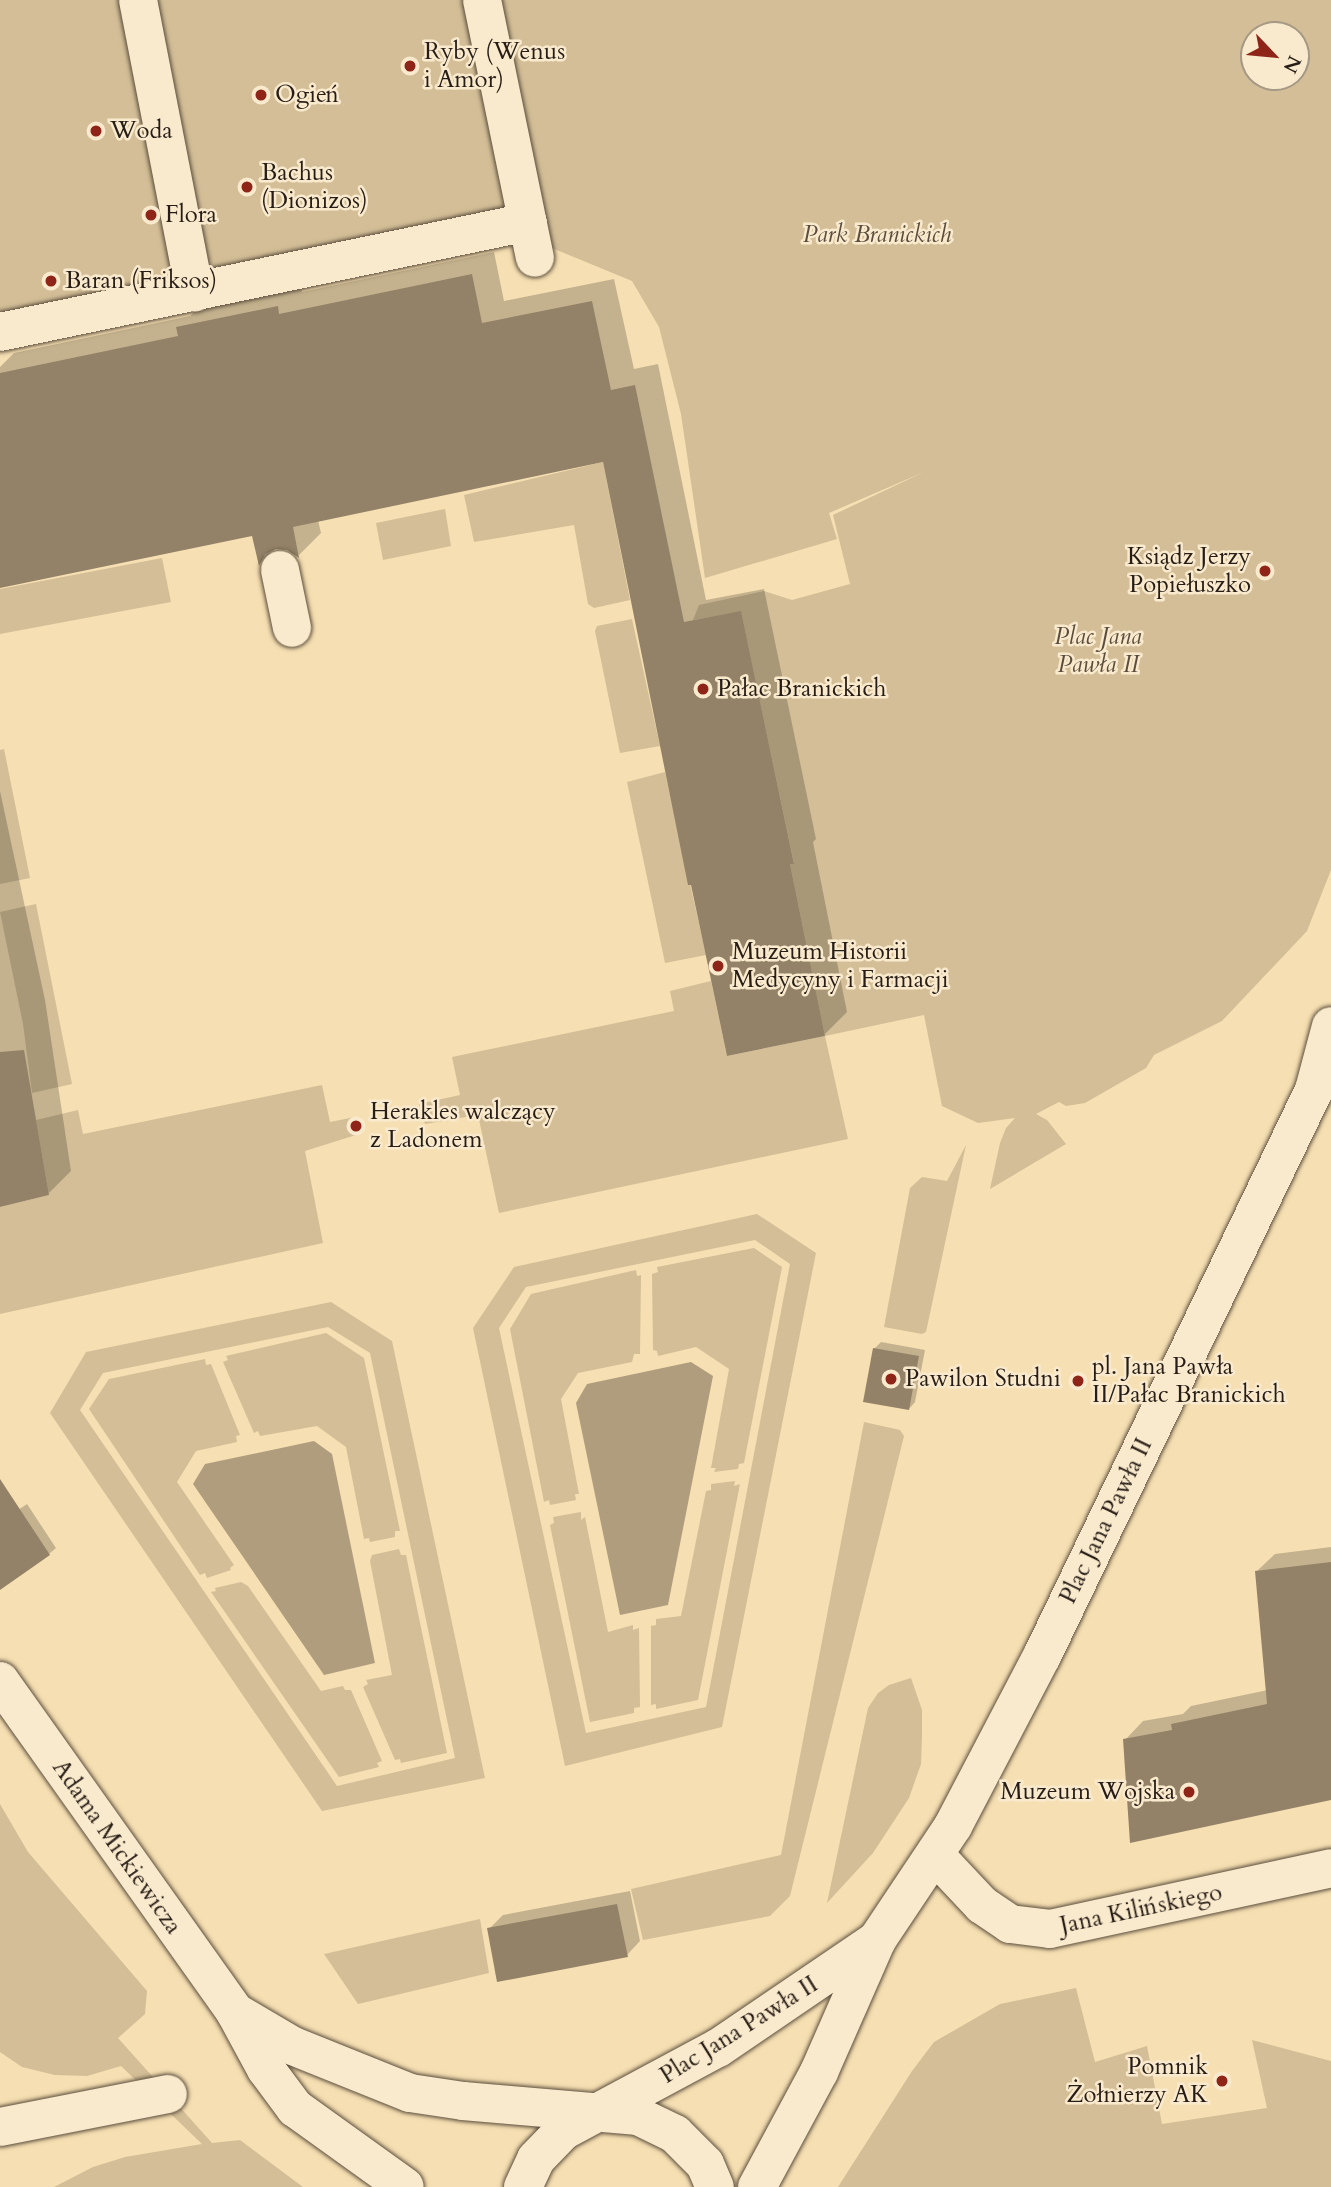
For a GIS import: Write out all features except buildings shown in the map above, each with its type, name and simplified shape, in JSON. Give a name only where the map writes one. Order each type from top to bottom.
[{"type":"street","points":[[138,0],[195,292]]},
{"type":"street","points":[[0,332],[195,292],[532,240],[482,0]]},
{"type":"street","points":[[280,570],[292,628]]},
{"type":"street","name":"Plac Jana Pawła II","points":[[757,2187],[819,2072],[877,1940],[935,1855],[1042,1656],[1323,1079],[1331,1026]]},
{"type":"street","name":"Adama Mickiewicza","points":[[0,1681],[235,2012],[266,2069],[295,2108],[405,2187]]},
{"type":"street","name":"Jana Kilińskiego","points":[[935,1855],[982,1905],[1010,1924],[1050,1928],[1331,1868]]},
{"type":"street","name":"Plac Jana Pawła II","points":[[523,2187],[536,2159],[563,2131],[718,2048],[877,1940]]},
{"type":"street","name":"Adama Mickiewicza","points":[[235,2012],[293,2046],[410,2092],[463,2101],[638,2116],[676,2134],[705,2164],[715,2187]]},
{"type":"street","points":[[0,2127],[168,2094]]},
{"type":"green space","name":"Park Branickich","points":[[0,0],[1331,0],[1331,870],[1307,931],[1222,1021],[1154,1055],[1146,1068],[1085,1103],[1066,1106],[1059,1102],[1036,1114],[1047,1120],[1066,1144],[990,1189],[1000,1143],[1006,1128],[1015,1118],[978,1123],[942,1106],[924,1015],[825,1036],[790,864],[794,863],[741,612],[693,620],[699,605],[764,591],[792,600],[850,584],[833,515],[924,472],[829,513],[837,539],[705,578],[681,414],[659,327],[632,281],[530,239],[0,350]]},
{"type":"green space","points":[[603,462],[630,600],[594,608],[588,604],[574,525],[474,542],[464,495]]},
{"type":"green space","points":[[445,509],[451,546],[383,560],[376,523]]},
{"type":"green space","points":[[162,558],[171,602],[0,634],[0,589]]},
{"type":"green space","points":[[632,619],[660,746],[620,753],[595,631],[597,626]]},
{"type":"green space","points":[[4,749],[30,878],[0,884],[0,750]]},
{"type":"green space","points":[[665,772],[706,955],[665,963],[627,782]]},
{"type":"green space","points":[[36,904],[72,1084],[32,1093],[23,1024],[0,912]]},
{"type":"green space","points":[[711,981],[727,1056],[825,1036],[848,1139],[499,1213],[478,1115],[425,1124],[419,1104],[460,1095],[452,1057],[674,1011],[670,991]]},
{"type":"green space","points":[[322,1085],[330,1122],[355,1117],[356,1135],[305,1151],[323,1243],[0,1314],[0,1207],[49,1195],[36,1120],[78,1110],[83,1134]]},
{"type":"green space","points":[[966,1145],[926,1332],[922,1334],[884,1327],[910,1188],[922,1177],[947,1181]]},
{"type":"green space","points":[[757,1214],[816,1253],[722,1727],[565,1766],[473,1328],[514,1267]],"holes":[[[755,1240],[790,1264],[706,1707],[586,1733],[499,1328],[526,1287]]]},
{"type":"green space","points":[[754,1248],[782,1267],[744,1463],[739,1464],[738,1469],[714,1472],[716,1468],[711,1468],[729,1369],[696,1347],[658,1356],[657,1351],[653,1350],[652,1274],[658,1272],[657,1267]]},
{"type":"green space","points":[[636,1270],[637,1276],[641,1275],[640,1354],[634,1354],[632,1362],[578,1373],[561,1399],[579,1494],[575,1494],[576,1500],[550,1505],[549,1500],[544,1502],[510,1329],[531,1294]]},
{"type":"green space","points":[[331,1302],[392,1341],[485,1778],[322,1811],[50,1413],[86,1352]],"holes":[[[328,1327],[370,1353],[455,1758],[337,1786],[80,1410],[103,1373]]]},
{"type":"green space","points":[[326,1333],[364,1358],[400,1531],[395,1531],[395,1537],[370,1542],[369,1538],[364,1539],[346,1447],[317,1426],[260,1436],[258,1431],[254,1433],[223,1362],[228,1360],[226,1356]]},
{"type":"green space","points":[[205,1359],[206,1365],[211,1364],[240,1435],[236,1436],[237,1442],[196,1451],[177,1482],[234,1565],[231,1570],[207,1578],[205,1573],[200,1575],[89,1409],[109,1379]]},
{"type":"green space","points":[[864,1422],[900,1430],[904,1436],[790,1896],[770,1916],[643,1940],[631,1889],[781,1855]]},
{"type":"green space","points":[[735,1481],[734,1486],[740,1484],[698,1700],[656,1709],[656,1704],[651,1705],[651,1626],[656,1625],[656,1619],[681,1616],[706,1491],[711,1490],[711,1484]]},
{"type":"green space","points":[[581,1512],[581,1520],[585,1517],[608,1632],[633,1625],[633,1630],[639,1628],[640,1707],[634,1708],[634,1713],[590,1722],[550,1525],[554,1523],[553,1517]]},
{"type":"green space","points":[[399,1549],[401,1555],[406,1555],[447,1753],[401,1763],[400,1759],[395,1760],[363,1687],[368,1684],[366,1680],[392,1675],[370,1561],[372,1555]]},
{"type":"green space","points":[[241,1582],[248,1586],[321,1691],[343,1686],[345,1690],[351,1690],[382,1761],[377,1763],[379,1767],[339,1777],[211,1592],[216,1591],[215,1588]]},
{"type":"green space","points":[[911,1678],[922,1710],[922,1736],[921,1764],[909,1798],[873,1853],[827,1903],[868,1708],[878,1693],[889,1685]]},
{"type":"green space","points":[[0,1804],[28,1852],[147,1991],[145,2014],[118,2038],[212,2143],[240,2140],[303,2187],[54,2187],[93,2167],[125,2157],[202,2144],[121,2066],[87,2076],[55,2075],[22,2067],[0,2052]]},
{"type":"green space","points":[[480,1919],[489,1973],[358,2004],[324,1954]]},
{"type":"green space","points":[[1076,1988],[1095,2062],[1147,2046],[1162,2124],[1267,2108],[1252,2040],[1331,2061],[1331,2187],[838,2187],[912,2071],[934,2042],[1000,2004]]},
{"type":"shaded area","points":[[691,1362],[713,1376],[668,1605],[620,1615],[576,1403],[587,1384]]},
{"type":"shaded area","points":[[314,1441],[332,1454],[375,1663],[324,1675],[193,1484],[205,1464]]},
{"type":"place","name":"Ryby (Wenus i Amor)","points":[[410,66]]},
{"type":"place","name":"Ogień","points":[[261,95]]},
{"type":"place","name":"Woda","points":[[96,131]]},
{"type":"place","name":"Bachus (Dionizos)","points":[[247,187]]},
{"type":"place","name":"Flora","points":[[151,215]]},
{"type":"place","name":"Baran (Friksos)","points":[[51,281]]},
{"type":"place","name":"Ksiądz Jerzy Popiełuszko","points":[[1265,571]]},
{"type":"place","name":"Pałac Branickich","points":[[703,689]]},
{"type":"place","name":"Muzeum Historii Medycyny i Farmacji","points":[[718,966]]},
{"type":"place","name":"Herakles walczący z Ladonem","points":[[356,1126]]},
{"type":"place","name":"Pawilon Studni","points":[[891,1379]]},
{"type":"place","name":"pl. Jana Pawła II/Pałac Branickich","points":[[1078,1381]]},
{"type":"place","name":"Muzeum Wojska","points":[[1189,1792]]},
{"type":"place","name":"Pomnik Żołnierzy AK","points":[[1222,2081]]}]
